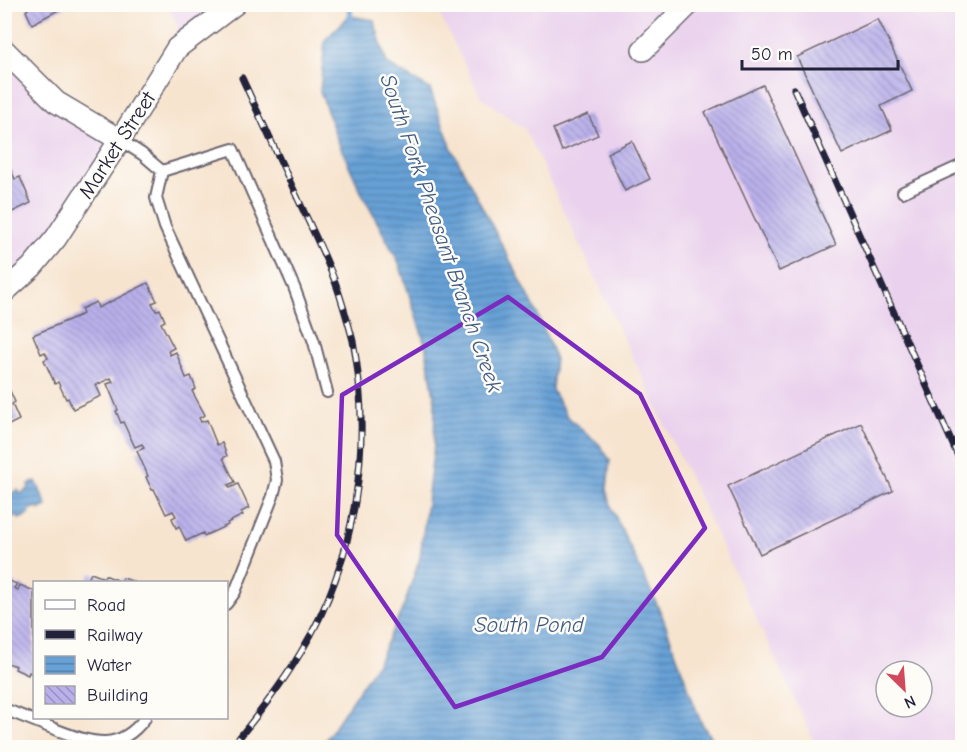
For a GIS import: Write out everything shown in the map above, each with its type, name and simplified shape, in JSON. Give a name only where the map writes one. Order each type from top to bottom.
[{"type":"street","name":"Market Street","points":[[4,292],[32,267],[56,237],[177,48],[235,4]]},
{"type":"street","points":[[644,50],[689,4]]},
{"type":"street","points":[[4,50],[56,102],[120,140]]},
{"type":"lane","points":[[120,140],[142,154],[162,171]]},
{"type":"lane","points":[[162,171],[233,149],[294,287],[314,342],[327,392]]},
{"type":"lane","points":[[903,192],[963,165]]},
{"type":"lane","points":[[162,171],[156,198],[165,227],[274,461],[277,480],[273,496],[235,592],[228,601]]},
{"type":"lane","points":[[4,709],[79,739],[100,744],[121,740],[137,729],[144,719]]},
{"type":"highlighted area","points":[[508,297],[640,394],[705,528],[602,657],[455,707],[337,535],[342,395]]},
{"type":"shaded area","points":[[168,5],[235,5],[177,48],[178,28]]},
{"type":"shaded area","points":[[435,5],[962,5],[962,747],[817,747],[525,129],[481,97]]},
{"type":"shaded area","points":[[4,52],[117,147],[4,293]]},
{"type":"water","name":"South Pond","points":[[349,16],[374,20],[387,64],[430,89],[452,149],[534,306],[555,357],[552,390],[567,416],[599,444],[610,460],[607,490],[612,509],[662,615],[700,720],[716,747],[321,747],[379,660],[404,605],[420,558],[434,445],[435,401],[425,344],[399,263],[360,190],[337,139],[320,91],[325,40]]},
{"type":"water","points":[[36,481],[47,506],[39,510],[37,507],[29,510],[30,514],[19,519],[17,516],[7,520],[10,528],[5,529],[5,501],[9,499],[8,495],[18,490],[20,494],[29,489],[28,485]]},
{"type":"building","points":[[26,4],[70,4],[32,24],[26,11],[28,9]]},
{"type":"building","points":[[878,19],[912,91],[881,106],[892,130],[842,154],[797,57]]},
{"type":"building","points":[[763,85],[836,245],[779,271],[705,112]]},
{"type":"building","points":[[588,114],[598,135],[562,151],[553,129]]},
{"type":"building","points":[[632,141],[650,179],[625,191],[607,153]]},
{"type":"building","points":[[4,156],[15,179],[20,177],[31,203],[6,215]]},
{"type":"building","points":[[148,283],[157,301],[152,303],[156,311],[160,309],[165,321],[161,323],[174,348],[168,351],[170,355],[176,352],[186,378],[191,376],[196,389],[192,391],[205,415],[199,418],[201,422],[207,420],[217,445],[222,443],[227,456],[223,458],[235,482],[228,485],[230,488],[238,484],[249,508],[241,512],[243,515],[227,523],[228,525],[186,541],[179,526],[176,528],[172,518],[176,516],[173,511],[166,514],[146,477],[148,476],[137,451],[144,448],[142,444],[135,447],[123,422],[121,423],[107,384],[113,382],[111,378],[96,385],[101,396],[73,409],[58,382],[55,384],[44,360],[48,358],[45,352],[41,354],[33,335],[83,314],[81,309],[96,302],[98,308]]},
{"type":"building","points":[[5,380],[15,402],[12,404],[19,420],[5,427]]},
{"type":"building","points":[[861,423],[893,491],[760,554],[728,486]]},
{"type":"building","points":[[91,573],[104,578],[105,575],[119,581],[87,581]]},
{"type":"building","points":[[4,579],[17,584],[14,588],[18,590],[20,585],[33,591],[33,674],[29,672],[28,675],[15,669],[16,666],[4,662]]},
{"type":"waterway","name":"South Fork Pheasant Branch Creek","points":[[349,4],[351,22]]},
{"type":"railway","points":[[231,748],[293,665],[320,617],[335,580],[347,541],[355,501],[360,461],[361,420],[359,380],[353,341],[335,281],[242,78]]},
{"type":"railway","points":[[794,89],[962,465]]}]
